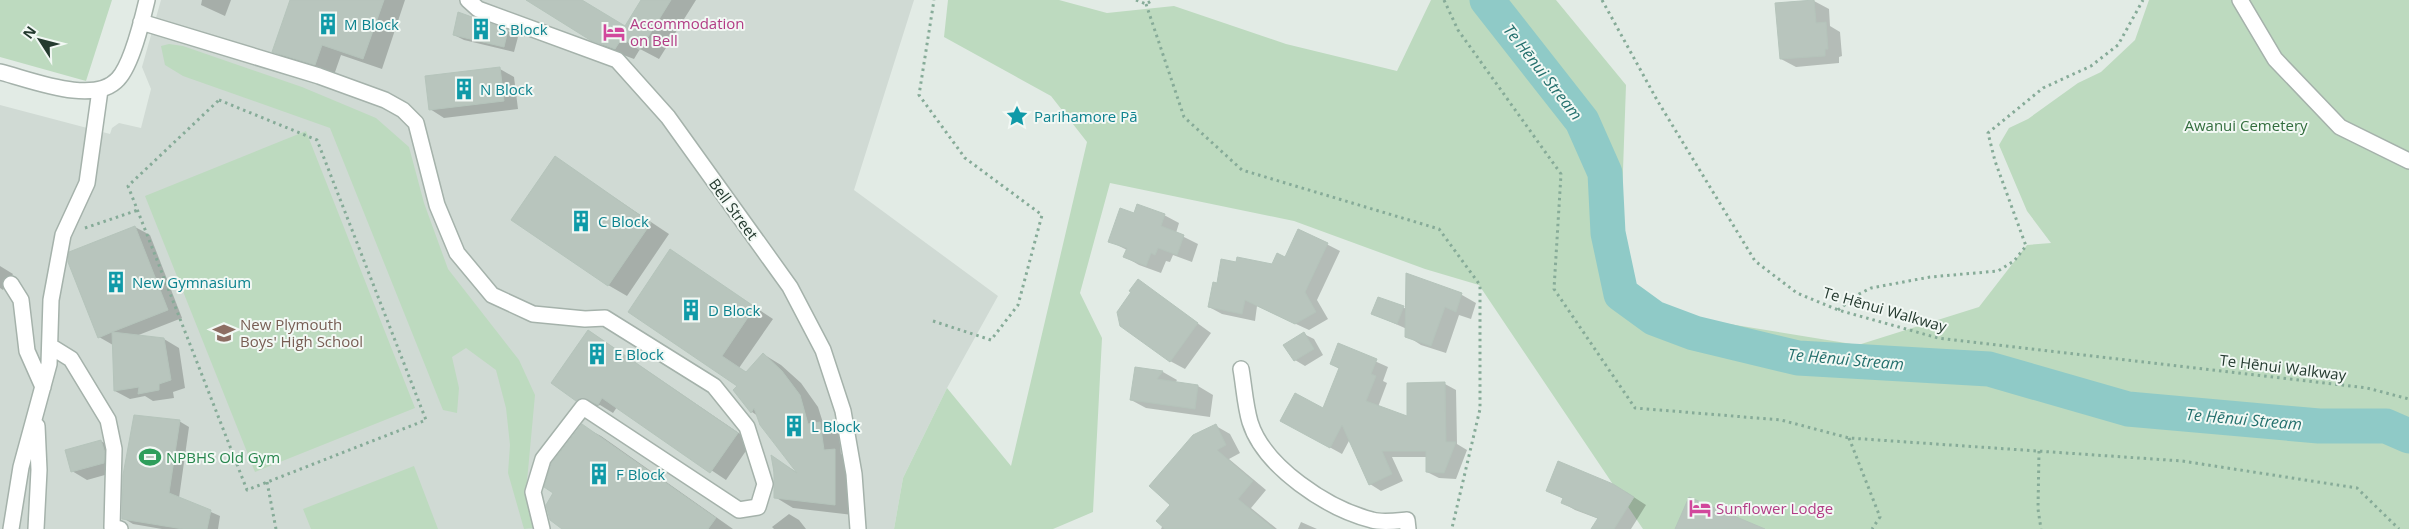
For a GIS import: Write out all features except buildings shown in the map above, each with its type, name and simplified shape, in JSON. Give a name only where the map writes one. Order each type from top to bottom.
[{"type":"street","points":[[0,72],[71,90],[100,90],[118,80],[130,57],[147,0]]},
{"type":"street","name":"Bell Street","points":[[468,0],[478,8],[617,60],[668,117],[790,287],[823,350],[843,411],[854,474],[858,529]]},
{"type":"street","points":[[2240,0],[2275,59],[2340,127],[2409,162]]},
{"type":"street","points":[[141,22],[319,76],[385,100],[402,110],[416,122],[437,205],[456,253],[492,295],[533,314],[585,319],[605,318],[714,386],[747,427],[765,484],[758,507],[739,510],[583,407],[543,459],[533,492],[542,529]]},
{"type":"street","points":[[11,529],[21,467],[49,364],[51,300],[63,235],[87,183],[100,90]]},
{"type":"street","points":[[11,284],[21,300],[27,351],[43,387]]},
{"type":"street","points":[[50,346],[70,359],[108,420],[114,448],[112,527],[120,529]]},
{"type":"street","points":[[1241,369],[1250,422],[1263,450],[1308,489],[1340,509],[1374,521],[1407,520],[1408,529]]},
{"type":"street","points":[[36,413],[39,470],[36,529]]},
{"type":"path","points":[[933,321],[991,340],[1018,305],[1042,215],[965,158],[919,95],[934,0]]},
{"type":"path","points":[[1136,0],[1146,4],[1184,117],[1242,170],[1438,229],[1480,284],[1480,409],[1452,529]]},
{"type":"path","points":[[1146,4],[1153,0]]},
{"type":"path","points":[[1444,0],[1458,30],[1560,174],[1554,290],[1635,408],[1781,420],[1850,438],[2182,461],[2357,488],[2399,529]]},
{"type":"path","name":"Te Hēnui Walkway","points":[[1602,0],[1657,100],[1755,261],[1797,293],[1838,310],[1938,338],[2367,388],[2409,398]]},
{"type":"path","points":[[1838,310],[1858,294],[1871,288],[1930,276],[1998,271],[2014,261],[2026,246],[1995,162],[1988,133],[2043,88],[2091,66],[2118,45],[2143,0]]},
{"type":"path","points":[[219,100],[317,140],[426,420],[247,490],[138,210],[128,186],[219,100]]},
{"type":"path","points":[[63,235],[138,210]]},
{"type":"path","points":[[1850,438],[1880,517],[1872,529]]},
{"type":"path","points":[[2039,451],[2038,509],[2041,529]]},
{"type":"path","points":[[267,482],[276,529]]},
{"type":"shaded area","points":[[161,0],[914,0],[854,190],[998,296],[947,388],[903,478],[894,529],[0,529],[0,105],[110,134],[112,128],[119,123],[141,128],[151,89],[142,67]]},
{"type":"green space","points":[[0,0],[112,0],[86,81],[0,57]]},
{"type":"green space","name":"Awanui Cemetery","points":[[948,0],[1059,0],[1107,13],[1174,6],[1286,44],[1397,71],[1431,0],[1556,0],[1626,85],[1620,255],[1634,287],[1686,317],[1858,345],[1979,307],[2027,245],[2051,243],[2027,211],[1999,145],[2009,128],[2028,119],[2078,83],[2101,72],[2135,40],[2149,0],[2409,0],[2409,529],[1643,529],[1479,285],[1425,269],[1294,221],[1110,183],[1080,293],[1102,338],[1093,512],[1053,529],[894,529],[903,478],[947,388],[1011,466],[1087,142],[1051,96],[944,37]]},
{"type":"green space","points":[[169,44],[183,46],[302,87],[376,118],[409,147],[424,203],[448,269],[519,360],[535,395],[526,492],[533,528],[524,529],[508,473],[510,445],[506,408],[496,370],[466,348],[452,357],[459,388],[457,413],[443,410],[330,128],[183,76],[165,65],[161,46]]},
{"type":"green space","points":[[306,131],[415,408],[255,472],[145,196]]},
{"type":"green space","points":[[414,466],[438,529],[311,529],[303,509]]},
{"type":"waterway","name":"Te Hēnui Stream","points":[[1487,0],[1582,121],[1605,173],[1608,233],[1621,294],[1654,318],[1694,333],[1798,358],[1989,369],[2128,409],[2319,426],[2386,426],[2409,436]]},
{"type":"place","name":"M Block","points":[[328,24]]},
{"type":"place","name":"S Block","points":[[481,29]]},
{"type":"place","name":"Accommodation on Bell","points":[[614,32]]},
{"type":"place","name":"N Block","points":[[464,89]]},
{"type":"place","name":"Parihamore Pā","points":[[1017,116]]},
{"type":"place","name":"C Block","points":[[581,221]]},
{"type":"place","name":"New Gymnasium","points":[[116,282]]},
{"type":"place","name":"D Block","points":[[691,310]]},
{"type":"place","name":"New Plymouth Boys' High School","points":[[224,333]]},
{"type":"place","name":"E Block","points":[[597,354]]},
{"type":"place","name":"L Block","points":[[794,426]]},
{"type":"place","name":"NPBHS Old Gym","points":[[150,457]]},
{"type":"place","name":"F Block","points":[[599,474]]},
{"type":"place","name":"Sunflower Lodge","points":[[1700,508]]}]
